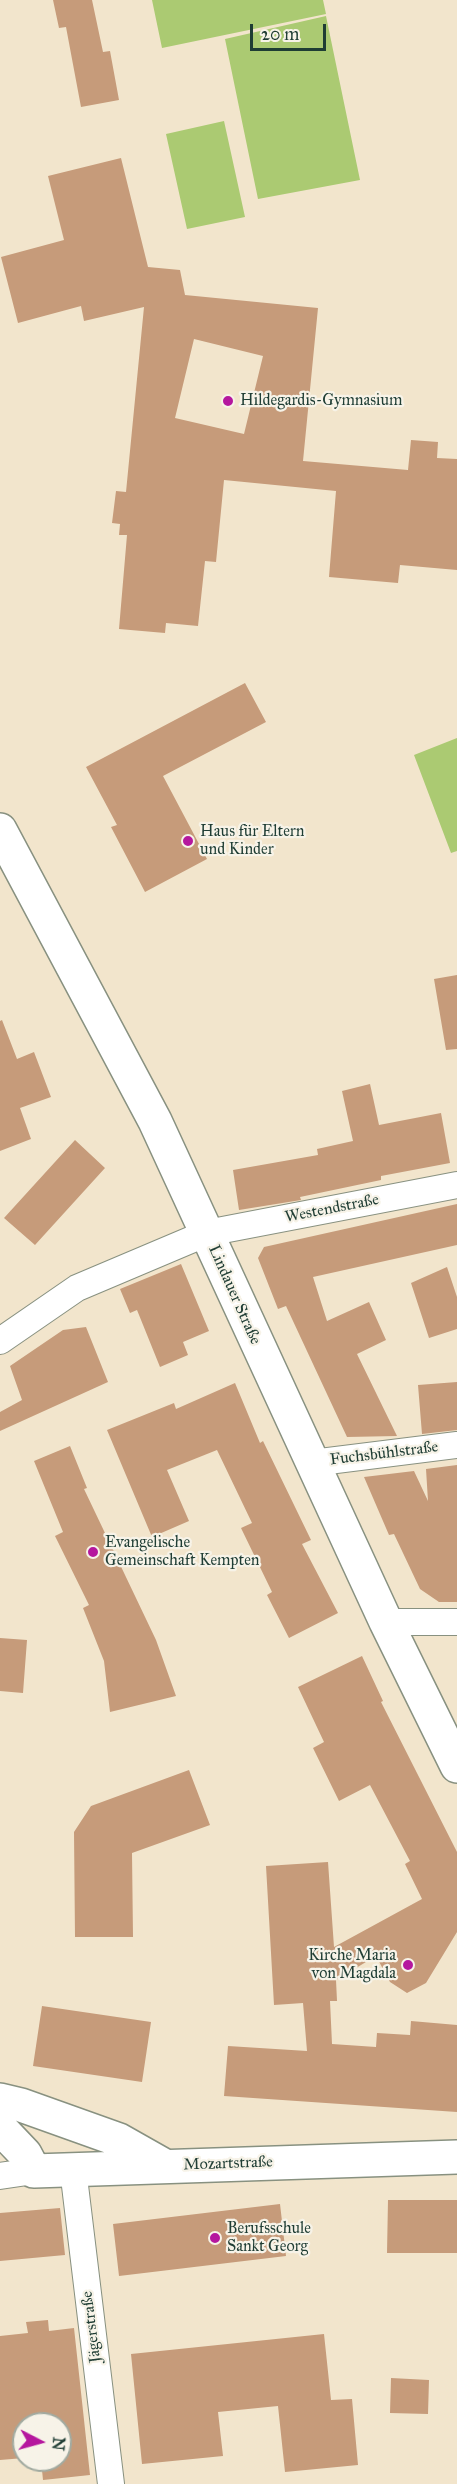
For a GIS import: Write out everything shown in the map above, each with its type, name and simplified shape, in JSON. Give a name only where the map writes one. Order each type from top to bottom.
[{"type":"street","name":"Lindauer Straße","points":[[0,830],[155,1121],[386,1622],[457,1766]]},
{"type":"street","name":"Westendstraße","points":[[0,1341],[77,1288],[207,1233],[457,1185]]},
{"type":"street","name":"Fuchsbühlstraße","points":[[312,1463],[457,1444]]},
{"type":"street","points":[[386,1622],[457,1622]]},
{"type":"street","points":[[0,2100],[21,2105],[119,2140],[165,2166]]},
{"type":"street","points":[[0,2130],[25,2154],[34,2171]]},
{"type":"street","name":"Mozartstraße","points":[[0,2176],[73,2169],[457,2157]]},
{"type":"street","name":"Jägerstraße","points":[[73,2169],[111,2484]]},
{"type":"green space","points":[[152,0],[323,0],[326,14],[162,48]]},
{"type":"green space","points":[[326,16],[360,180],[258,199],[225,39]]},
{"type":"green space","points":[[224,121],[245,217],[187,229],[166,134]]},
{"type":"green space","points":[[457,738],[457,851],[451,853],[414,755]]},
{"type":"building","points":[[53,0],[92,0],[103,52],[110,51],[119,100],[81,107],[66,27],[59,28]]},
{"type":"building","points":[[121,158],[148,267],[180,270],[185,295],[318,308],[303,461],[408,470],[411,440],[438,442],[437,458],[457,459],[457,570],[400,565],[398,583],[329,577],[336,491],[224,480],[216,562],[205,561],[198,626],[166,623],[165,633],[119,629],[127,535],[119,535],[120,524],[112,523],[116,491],[126,492],[144,307],[84,321],[81,306],[18,323],[1,257],[64,240],[48,176]],"holes":[[[194,339],[263,356],[244,434],[175,418]]]},
{"type":"building","points":[[245,683],[266,722],[163,776],[207,859],[145,892],[111,827],[117,825],[86,767]]},
{"type":"building","points":[[457,975],[457,1049],[446,1050],[434,979]]},
{"type":"building","points":[[2,1020],[17,1059],[34,1052],[51,1097],[20,1108],[31,1139],[0,1151],[0,1021]]},
{"type":"building","points":[[370,1084],[379,1125],[441,1113],[450,1163],[381,1176],[381,1180],[300,1197],[301,1200],[239,1210],[233,1170],[318,1155],[317,1149],[353,1141],[342,1091]]},
{"type":"building","points":[[75,1140],[105,1168],[35,1245],[4,1218]]},
{"type":"building","points":[[457,1204],[457,1245],[313,1277],[327,1321],[369,1302],[386,1340],[357,1354],[397,1436],[347,1437],[286,1306],[278,1309],[258,1258],[264,1247]]},
{"type":"building","points":[[181,1264],[209,1331],[183,1342],[188,1355],[160,1367],[137,1310],[130,1313],[120,1289]]},
{"type":"building","points":[[447,1267],[457,1297],[457,1329],[429,1338],[411,1283]]},
{"type":"building","points":[[86,1327],[108,1382],[0,1431],[0,1412],[22,1400],[10,1366],[63,1330]]},
{"type":"building","points":[[457,1382],[457,1430],[422,1434],[418,1385]]},
{"type":"building","points":[[235,1383],[260,1443],[263,1441],[311,1540],[302,1544],[338,1613],[289,1638],[267,1595],[272,1592],[241,1528],[252,1523],[217,1450],[167,1470],[189,1521],[152,1537],[107,1430],[174,1403],[176,1409]]},
{"type":"building","points":[[70,1446],[87,1488],[84,1489],[156,1640],[176,1696],[110,1712],[104,1661],[83,1608],[89,1605],[55,1536],[63,1532],[34,1461]]},
{"type":"building","points":[[457,1465],[457,1602],[439,1602],[420,1589],[394,1534],[389,1535],[364,1477],[414,1471],[428,1501],[426,1469]]},
{"type":"building","points":[[0,1638],[27,1640],[23,1693],[0,1691]]},
{"type":"building","points":[[362,1656],[383,1701],[381,1702],[457,1852],[457,1932],[426,1983],[407,1993],[390,1982],[376,1956],[336,1980],[337,2001],[330,2001],[332,2044],[376,2047],[377,2033],[410,2035],[411,2021],[457,2025],[457,2112],[224,2096],[228,2046],[307,2051],[303,2003],[274,2005],[266,1866],[328,1862],[334,1947],[422,1899],[405,1864],[410,1861],[370,1785],[339,1801],[313,1748],[324,1742],[298,1687]]},
{"type":"building","points":[[189,1770],[210,1825],[132,1853],[133,1937],[75,1937],[74,1832],[91,1806]]},
{"type":"building","points":[[42,2006],[151,2022],[142,2082],[33,2066]]},
{"type":"building","points":[[388,2200],[457,2200],[457,2253],[387,2253]]},
{"type":"building","points":[[280,2204],[286,2256],[119,2276],[113,2224]]},
{"type":"building","points":[[60,2208],[65,2255],[0,2261],[0,2213]]},
{"type":"building","points":[[48,2320],[49,2331],[74,2328],[90,2475],[43,2480],[42,2472],[72,2472],[72,2412],[12,2412],[12,2459],[0,2460],[0,2336],[28,2333],[26,2322]]},
{"type":"building","points":[[324,2334],[331,2400],[352,2399],[358,2465],[285,2472],[278,2406],[218,2412],[223,2456],[142,2464],[131,2354]]},
{"type":"building","points":[[391,2378],[429,2380],[428,2414],[390,2413]]},
{"type":"place","name":"Hildegardis-Gymnasium","points":[[228,401]]},
{"type":"place","name":"Haus für Eltern und Kinder","points":[[188,841]]},
{"type":"place","name":"Evangelische Gemeinschaft Kempten","points":[[93,1552]]},
{"type":"place","name":"Kirche Maria von Magdala","points":[[408,1965]]},
{"type":"place","name":"Berufsschule Sankt Georg","points":[[215,2238]]}]
